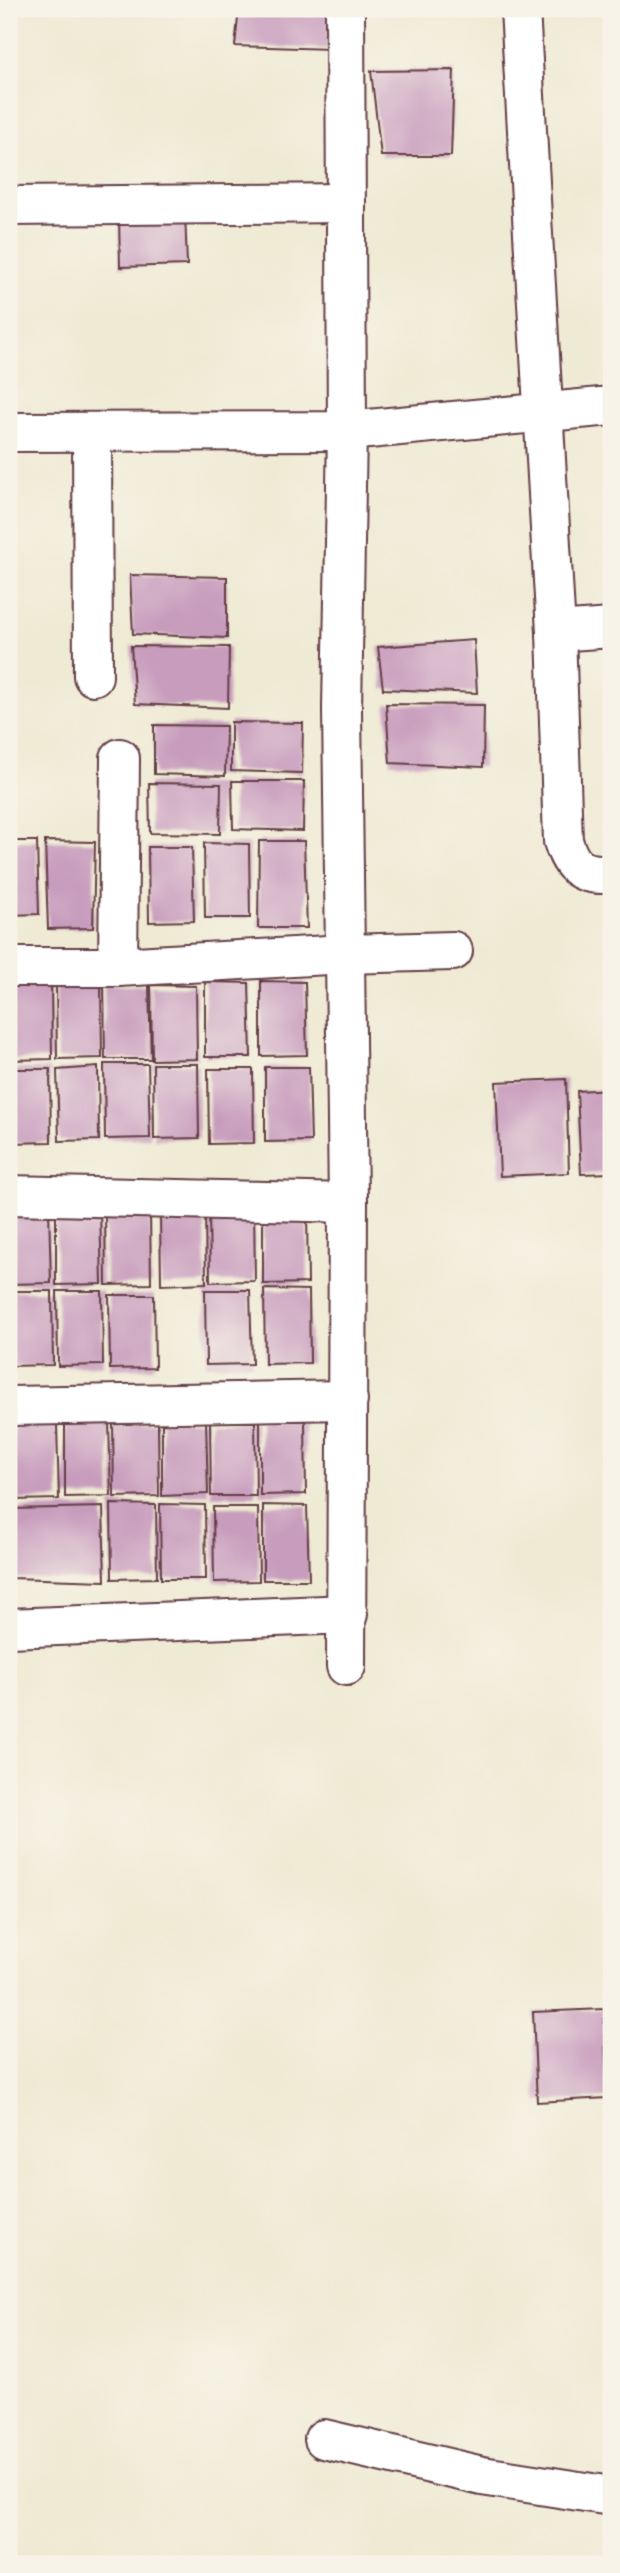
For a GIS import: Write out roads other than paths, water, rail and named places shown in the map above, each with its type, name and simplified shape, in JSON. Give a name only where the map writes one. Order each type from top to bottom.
[{"type":"street","points":[[345,9],[347,432],[342,709],[348,1203],[346,1666]]},
{"type":"street","points":[[520,9],[556,632],[563,841],[569,858],[579,870],[596,875],[611,874]]},
{"type":"street","points":[[9,206],[346,203]]},
{"type":"street","points":[[9,432],[347,432],[611,406]]},
{"type":"street","points":[[92,433],[93,676]]},
{"type":"street","points":[[556,632],[611,628]]},
{"type":"street","points":[[118,967],[120,758]]},
{"type":"street","points":[[9,967],[118,967],[345,954],[453,951]]},
{"type":"street","points":[[9,1195],[348,1203]]},
{"type":"street","points":[[9,1406],[348,1400]]},
{"type":"street","points":[[9,1628],[348,1614]]},
{"type":"street","points":[[324,2439],[482,2476],[611,2496]]}]
